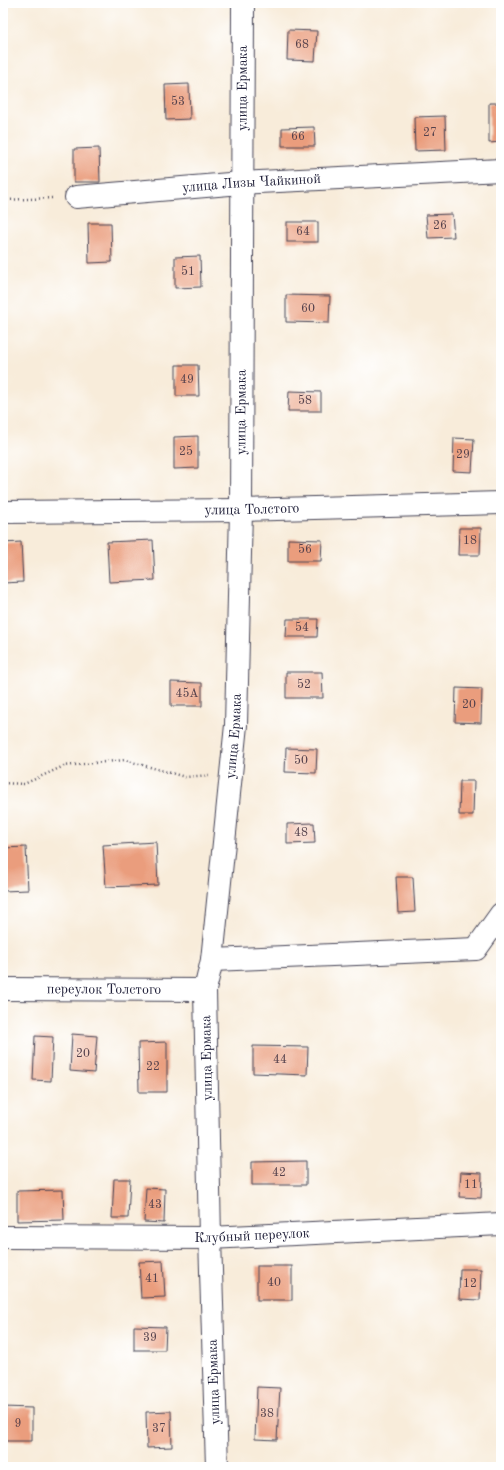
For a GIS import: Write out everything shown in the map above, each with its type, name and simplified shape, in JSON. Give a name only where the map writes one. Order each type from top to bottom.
[{"type":"street","name":"улица Ермака","points":[[217,1467],[210,1238],[206,990],[212,960],[236,725],[240,510],[243,3]]},
{"type":"street","name":"улица Лизы Чайкиной","points":[[76,196],[241,183],[501,170]]},
{"type":"street","name":"улица Толстого","points":[[3,512],[240,510],[501,503]]},
{"type":"street","points":[[212,960],[476,949],[501,914]]},
{"type":"street","name":"переулок Толстого","points":[[3,989],[206,990]]},
{"type":"street","name":"Клубный переулок","points":[[3,1237],[210,1238],[501,1224]]},
{"type":"path","points":[[3,200],[76,196]]},
{"type":"path","points":[[3,783],[24,784],[64,766],[125,760],[185,777],[231,773]]},
{"type":"building","points":[[288,30],[317,31],[315,61],[287,60]]},
{"type":"building","points":[[189,84],[190,119],[166,120],[165,85]]},
{"type":"building","points":[[489,103],[501,103],[501,142],[489,143]]},
{"type":"building","points":[[445,116],[446,150],[415,151],[414,117]]},
{"type":"building","points":[[314,127],[315,146],[282,146],[282,128]]},
{"type":"building","points":[[99,148],[100,182],[74,182],[74,149]]},
{"type":"building","points":[[452,214],[454,237],[428,238],[426,215]]},
{"type":"building","points":[[287,222],[318,222],[318,242],[287,242]]},
{"type":"building","points":[[88,223],[111,223],[112,262],[89,263]]},
{"type":"building","points":[[200,256],[201,287],[175,288],[175,257]]},
{"type":"building","points":[[286,295],[330,296],[329,323],[286,322]]},
{"type":"building","points":[[176,365],[198,365],[199,396],[176,396]]},
{"type":"building","points":[[289,391],[321,392],[321,411],[288,411]]},
{"type":"building","points":[[198,436],[198,468],[174,469],[174,437]]},
{"type":"building","points":[[454,438],[474,439],[472,472],[453,471]]},
{"type":"building","points":[[459,528],[481,528],[480,555],[458,555]]},
{"type":"building","points":[[288,539],[322,540],[321,561],[288,561]]},
{"type":"building","points":[[153,540],[155,580],[109,582],[107,542]]},
{"type":"building","points":[[21,542],[23,582],[3,583],[3,543]]},
{"type":"building","points":[[287,619],[318,619],[317,637],[286,637]]},
{"type":"building","points":[[286,672],[322,672],[323,698],[286,698]]},
{"type":"building","points":[[171,682],[202,683],[202,706],[171,706]]},
{"type":"building","points":[[456,688],[482,689],[481,723],[455,722]]},
{"type":"building","points":[[286,748],[317,749],[316,773],[285,772]]},
{"type":"building","points":[[460,781],[474,781],[473,815],[459,815]]},
{"type":"building","points":[[314,823],[315,843],[287,844],[287,824]]},
{"type":"building","points":[[156,842],[158,885],[106,887],[103,845]]},
{"type":"building","points":[[26,847],[28,890],[3,891],[3,848]]},
{"type":"building","points":[[396,877],[413,877],[415,912],[398,913]]},
{"type":"building","points":[[72,1034],[97,1036],[94,1073],[70,1071]]},
{"type":"building","points":[[35,1036],[53,1037],[51,1081],[33,1080]]},
{"type":"building","points":[[167,1042],[167,1092],[139,1092],[138,1043]]},
{"type":"building","points":[[253,1046],[308,1047],[307,1075],[253,1073]]},
{"type":"building","points":[[306,1161],[306,1185],[252,1185],[252,1162]]},
{"type":"building","points":[[461,1172],[482,1173],[481,1198],[459,1197]]},
{"type":"building","points":[[114,1179],[130,1179],[128,1218],[112,1218]]},
{"type":"building","points":[[146,1188],[165,1189],[164,1223],[144,1222]]},
{"type":"building","points":[[63,1190],[64,1220],[17,1221],[17,1191]]},
{"type":"building","points":[[163,1261],[165,1297],[141,1298],[139,1262]]},
{"type":"building","points":[[257,1266],[292,1266],[292,1300],[257,1300]]},
{"type":"building","points":[[460,1269],[481,1269],[480,1300],[459,1299]]},
{"type":"building","points":[[134,1326],[166,1327],[165,1350],[134,1350]]},
{"type":"building","points":[[257,1387],[280,1388],[277,1440],[255,1439]]},
{"type":"building","points":[[3,1407],[32,1408],[32,1441],[3,1441]]},
{"type":"building","points":[[171,1411],[172,1447],[147,1448],[146,1412]]}]
